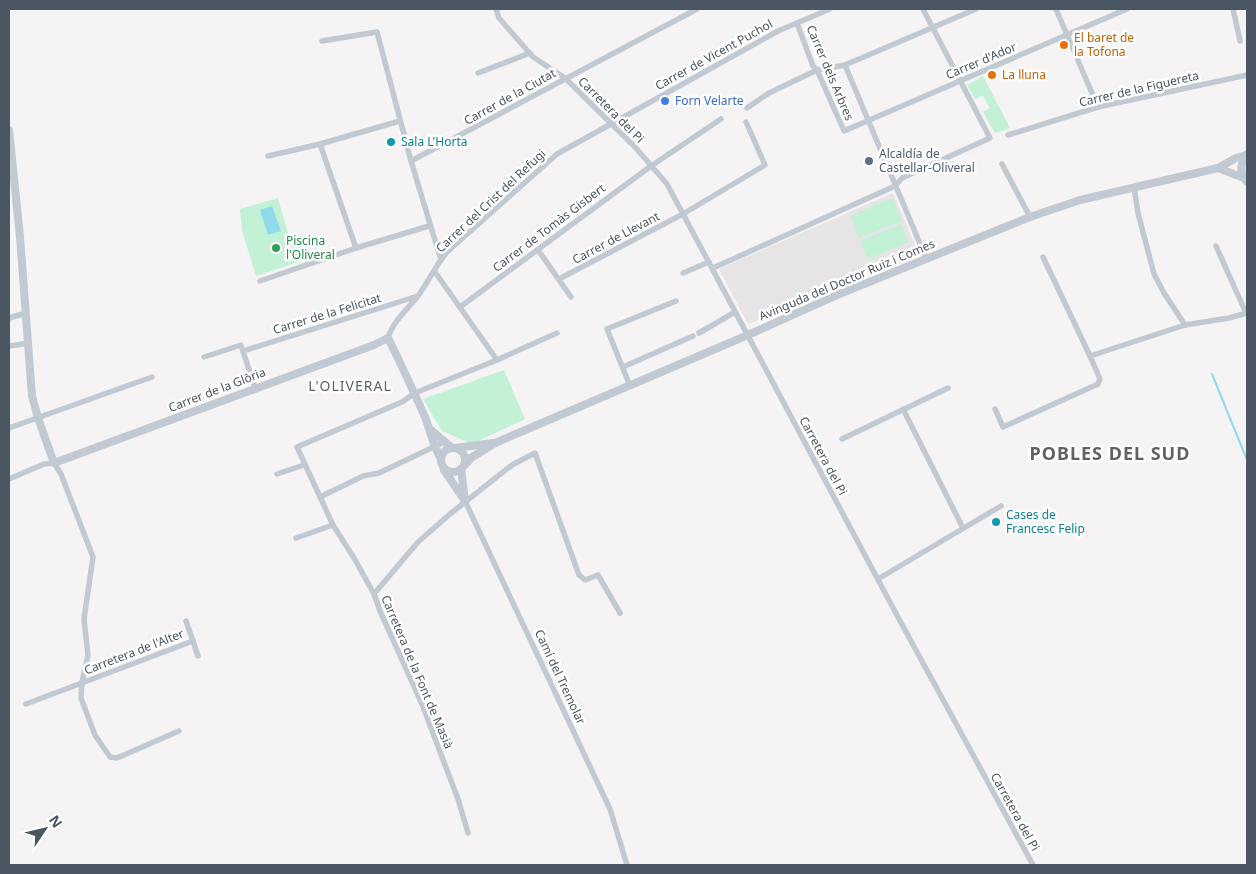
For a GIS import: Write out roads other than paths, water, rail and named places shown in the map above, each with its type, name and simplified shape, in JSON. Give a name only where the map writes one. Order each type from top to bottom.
[{"type":"street","name":"Carretera del Pi","points":[[496,9],[499,18],[530,53],[565,78],[635,147],[667,184],[1033,865]]},
{"type":"street","name":"Carrer de la Ciutat","points":[[411,161],[697,9]]},
{"type":"street","name":"Carrer de Vicent Puchol","points":[[610,123],[778,30],[830,9]]},
{"type":"street","points":[[713,268],[895,186],[902,178],[990,138],[923,9]]},
{"type":"street","points":[[747,108],[769,93],[817,70],[846,65],[976,9]]},
{"type":"street","points":[[1056,9],[1098,107]]},
{"type":"street","name":"Carrer d'Ador","points":[[844,131],[1127,9]]},
{"type":"street","points":[[1233,9],[1240,41]]},
{"type":"street","name":"Carrer dels Arbres","points":[[797,23],[813,66],[817,70],[844,131]]},
{"type":"street","points":[[322,41],[377,32],[411,161],[440,260]]},
{"type":"street","points":[[478,73],[530,53]]},
{"type":"street","points":[[846,65],[926,258]]},
{"type":"street","name":"Carrer de la Figuereta","points":[[1008,135],[1098,107],[1247,75]]},
{"type":"street","name":"Carrer de Tomàs Gisbert","points":[[460,307],[651,166],[721,118]]},
{"type":"street","points":[[268,156],[320,144],[400,121]]},
{"type":"street","name":"Carrer de Llevant","points":[[559,279],[683,214],[765,165],[746,122]]},
{"type":"street","name":"Carrer del Crist del Refugi","points":[[388,338],[391,329],[435,272],[440,260],[557,154],[610,123]]},
{"type":"street","points":[[9,130],[29,343],[32,396],[54,463],[44,464],[9,479]]},
{"type":"street","points":[[320,144],[356,248]]},
{"type":"street","points":[[1246,180],[1241,169],[1247,155]]},
{"type":"street","name":"Avinguda del Doctor Ruiz i Comes","points":[[463,467],[471,458],[495,443],[926,258],[1030,217],[1080,200],[1218,168],[1236,158],[1247,155]]},
{"type":"street","points":[[1002,164],[1030,217]]},
{"type":"street","points":[[1218,168],[1246,180]]},
{"type":"street","points":[[1134,187],[1138,213],[1154,274],[1185,326]]},
{"type":"street","points":[[260,282],[356,248],[429,226]]},
{"type":"street","points":[[1090,356],[1185,326],[1246,313],[1216,246]]},
{"type":"street","points":[[538,250],[571,297]]},
{"type":"street","points":[[995,409],[1004,427],[1098,384],[1100,379],[1043,258]]},
{"type":"street","points":[[684,273],[709,262]]},
{"type":"street","points":[[435,272],[497,360]]},
{"type":"street","name":"Carrer de la Felicitat","points":[[204,357],[242,348],[418,296]]},
{"type":"street","points":[[630,386],[607,329],[676,301]]},
{"type":"street","points":[[623,367],[696,334],[735,312]]},
{"type":"street","points":[[9,318],[26,313]]},
{"type":"street","points":[[415,393],[497,360],[557,333]]},
{"type":"street","points":[[388,338],[415,393],[429,428],[433,447],[440,457],[441,466],[444,470],[453,473],[463,467],[464,456],[459,449],[453,448],[444,442],[429,428]]},
{"type":"street","name":"Carrer de la Glòria","points":[[54,463],[374,345],[388,338]]},
{"type":"street","points":[[9,346],[29,343]]},
{"type":"street","points":[[242,348],[255,388]]},
{"type":"street","points":[[9,428],[152,376]]},
{"type":"street","points":[[842,439],[948,388]]},
{"type":"street","name":"Carretera de la Font de Masià","points":[[415,393],[402,402],[297,447],[333,525],[374,594],[422,704],[458,799],[468,833]]},
{"type":"street","points":[[903,409],[962,528]]},
{"type":"street","points":[[320,497],[363,476],[379,473],[444,442]]},
{"type":"street","name":"Avinguda del Doctor Ruiz i Comes","points":[[453,448],[495,443]]},
{"type":"street","points":[[440,457],[446,450],[453,448]]},
{"type":"street","points":[[374,594],[418,542],[465,501],[512,465],[535,453],[579,575],[586,580],[598,575],[620,613]]},
{"type":"street","name":"Carretera de l'Alter","points":[[54,463],[61,474],[93,557],[84,619],[88,655],[82,682],[81,698],[95,734],[110,757],[117,758],[179,731]]},
{"type":"street","points":[[277,474],[304,465]]},
{"type":"street","name":"Camí del Tremolar","points":[[463,467],[465,501]]},
{"type":"street","name":"Camí del Tremolar","points":[[444,470],[465,501],[610,809],[627,865]]},
{"type":"street","points":[[878,579],[1001,506]]},
{"type":"street","points":[[296,538],[333,525]]},
{"type":"street","name":"Carretera de l'Alter","points":[[186,621],[198,656]]},
{"type":"street","name":"Carretera de l'Alter","points":[[26,704],[193,641]]},
{"type":"water","points":[[272,206],[281,231],[268,235],[260,210]]},
{"type":"waterway","points":[[1212,374],[1247,460]]},
{"type":"place","name":"El baret de la Tofona","points":[[1064,45]]},
{"type":"place","name":"La lluna","points":[[992,75]]},
{"type":"place","name":"Forn Velarte","points":[[665,101]]},
{"type":"place","name":"Sala L'Horta","points":[[391,142]]},
{"type":"place","name":"Alcaldía de Castellar-Oliveral","points":[[869,161]]},
{"type":"place","name":"Piscina l'Oliveral","points":[[276,248]]},
{"type":"place","name":"Cases de Francesc Felip","points":[[996,522]]},
{"type":"district","name":"L'OLIVERAL","points":[[350,386]]},
{"type":"district","name":"POBLES DEL SUD","points":[[1110,454]]}]
